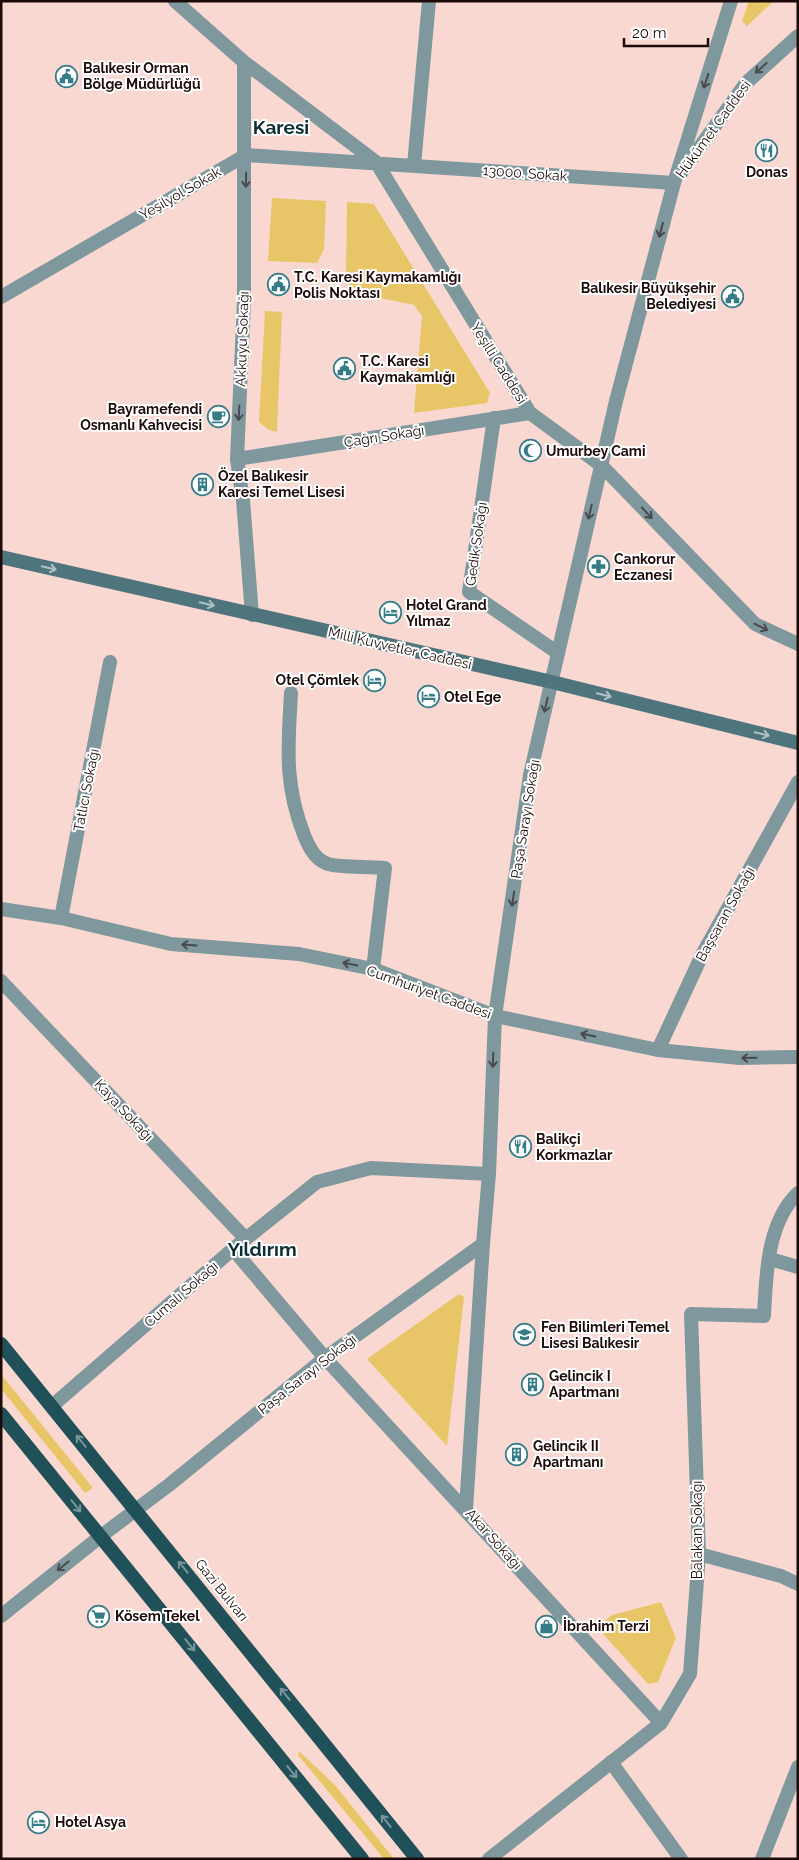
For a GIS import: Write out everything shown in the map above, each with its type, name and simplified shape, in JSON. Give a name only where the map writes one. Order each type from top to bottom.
[{"type":"highway","name":"Gazi Bulvarı","points":[[1,1344],[417,1859]]},
{"type":"highway","points":[[1,1414],[362,1859]]},
{"type":"main road","name":"Milli Kuvvetler Caddesi","points":[[1,557],[552,682],[798,743]]},
{"type":"street","points":[[175,1],[244,62],[376,162]]},
{"type":"street","points":[[414,165],[429,1]]},
{"type":"street","name":"Paşa Sarayı Sokağı","points":[[466,1509],[489,1174],[495,1016],[530,775],[616,401],[674,183],[731,1]]},
{"type":"street","name":"Hükümet Caddesi","points":[[674,183],[746,83],[798,36]]},
{"type":"street","name":"Akkuyu Sokağı","points":[[244,62],[246,155],[244,300],[237,459],[243,500],[252,615]]},
{"type":"street","points":[[246,155],[376,162]]},
{"type":"street","name":"Yeşilyol Sokak","points":[[1,297],[246,155]]},
{"type":"street","name":"13000. Sokak","points":[[376,162],[674,183]]},
{"type":"street","name":"Yeşilli Caddesi","points":[[376,162],[530,413],[601,464],[755,624],[798,644]]},
{"type":"street","name":"Çağrı Sokağı","points":[[237,459],[530,413]]},
{"type":"street","name":"Gedik Sokağı","points":[[494,418],[469,592],[558,653]]},
{"type":"street","name":"Tatlıcı Sokağı","points":[[61,918],[110,662]]},
{"type":"street","points":[[291,693],[288,762],[290,792],[296,815],[311,852],[327,864],[385,868],[373,969]]},
{"type":"street","name":"Başsaran Sokağı","points":[[658,1050],[702,955],[798,782]]},
{"type":"street","name":"Cumhuriyet Caddesi","points":[[1,909],[61,918],[171,944],[299,954],[373,969],[495,1016],[658,1050],[740,1058],[798,1058]]},
{"type":"street","name":"Kaya Sokağı","points":[[1,981],[246,1239]]},
{"type":"street","name":"Cumalı Sokağı","points":[[52,1406],[233,1249],[317,1182],[371,1168],[489,1174]]},
{"type":"street","name":"Balakan Sokağı","points":[[489,1859],[661,1723],[690,1674],[700,1554],[691,1314],[764,1316],[765,1286],[778,1222],[788,1202],[798,1192]]},
{"type":"street","name":"Paşa Sarayı Sokağı","points":[[1,1616],[325,1358],[483,1244]]},
{"type":"street","name":"Akar Sokağı","points":[[233,1249],[325,1358],[661,1723]]},
{"type":"street","points":[[770,1259],[798,1267]]},
{"type":"street","points":[[700,1554],[781,1576],[798,1584]]},
{"type":"street","points":[[611,1762],[681,1859]]},
{"type":"street","points":[[762,1859],[798,1767]]},
{"type":"shaded area","points":[[749,1],[774,1],[747,26],[742,21]]},
{"type":"shaded area","points":[[272,198],[326,201],[324,249],[317,263],[268,261]]},
{"type":"shaded area","points":[[347,202],[374,204],[490,393],[487,403],[414,413],[422,316],[414,305],[375,297],[350,289],[346,276]]},
{"type":"shaded area","points":[[265,311],[282,312],[277,432],[269,430],[259,422]]},
{"type":"shaded area","points":[[459,1294],[464,1297],[447,1446],[367,1359]]},
{"type":"shaded area","points":[[1,1374],[93,1488],[85,1493],[1,1389]]},
{"type":"shaded area","points":[[661,1602],[676,1638],[658,1682],[648,1684],[597,1627],[612,1615]]},
{"type":"shaded area","points":[[299,1751],[335,1785],[394,1859],[384,1859],[298,1755]]},
{"type":"place","name":"Balıkesir Orman Bölge Müdürlüğü","points":[[67,76]]},
{"type":"place","name":"Donas","points":[[767,150]]},
{"type":"place","name":"T.C. Karesi Kaymakamlığı Polis Noktası","points":[[278,285]]},
{"type":"place","name":"Balıkesir Büyükşehir Belediyesi","points":[[732,296]]},
{"type":"place","name":"T.C. Karesi Kaymakamlığı","points":[[344,369]]},
{"type":"place","name":"Bayramefendi Osmanlı Kahvecisi","points":[[218,417]]},
{"type":"place","name":"Umurbey Cami","points":[[530,451]]},
{"type":"place","name":"Özel Balıkesir Karesi Temel Lisesi","points":[[202,484]]},
{"type":"place","name":"Cankorur Eczanesi","points":[[598,567]]},
{"type":"place","name":"Hotel Grand Yılmaz","points":[[390,613]]},
{"type":"place","name":"Otel Çömlek","points":[[375,680]]},
{"type":"place","name":"Otel Ege","points":[[428,697]]},
{"type":"place","name":"Balikçi Korkmazlar","points":[[520,1147]]},
{"type":"place","name":"Fen Bilimleri Temel Lisesi Balıkesir","points":[[525,1335]]},
{"type":"place","name":"Gelincik I Apartmanı","points":[[533,1384]]},
{"type":"place","name":"Gelincik II Apartmanı","points":[[517,1454]]},
{"type":"place","name":"Kösem Tekel","points":[[99,1616]]},
{"type":"place","name":"İbrahim Terzi","points":[[547,1626]]},
{"type":"place","name":"Hotel Asya","points":[[39,1822]]},
{"type":"district","name":"Karesi","points":[[281,127]]},
{"type":"district","name":"Yıldırım","points":[[262,1249]]}]
